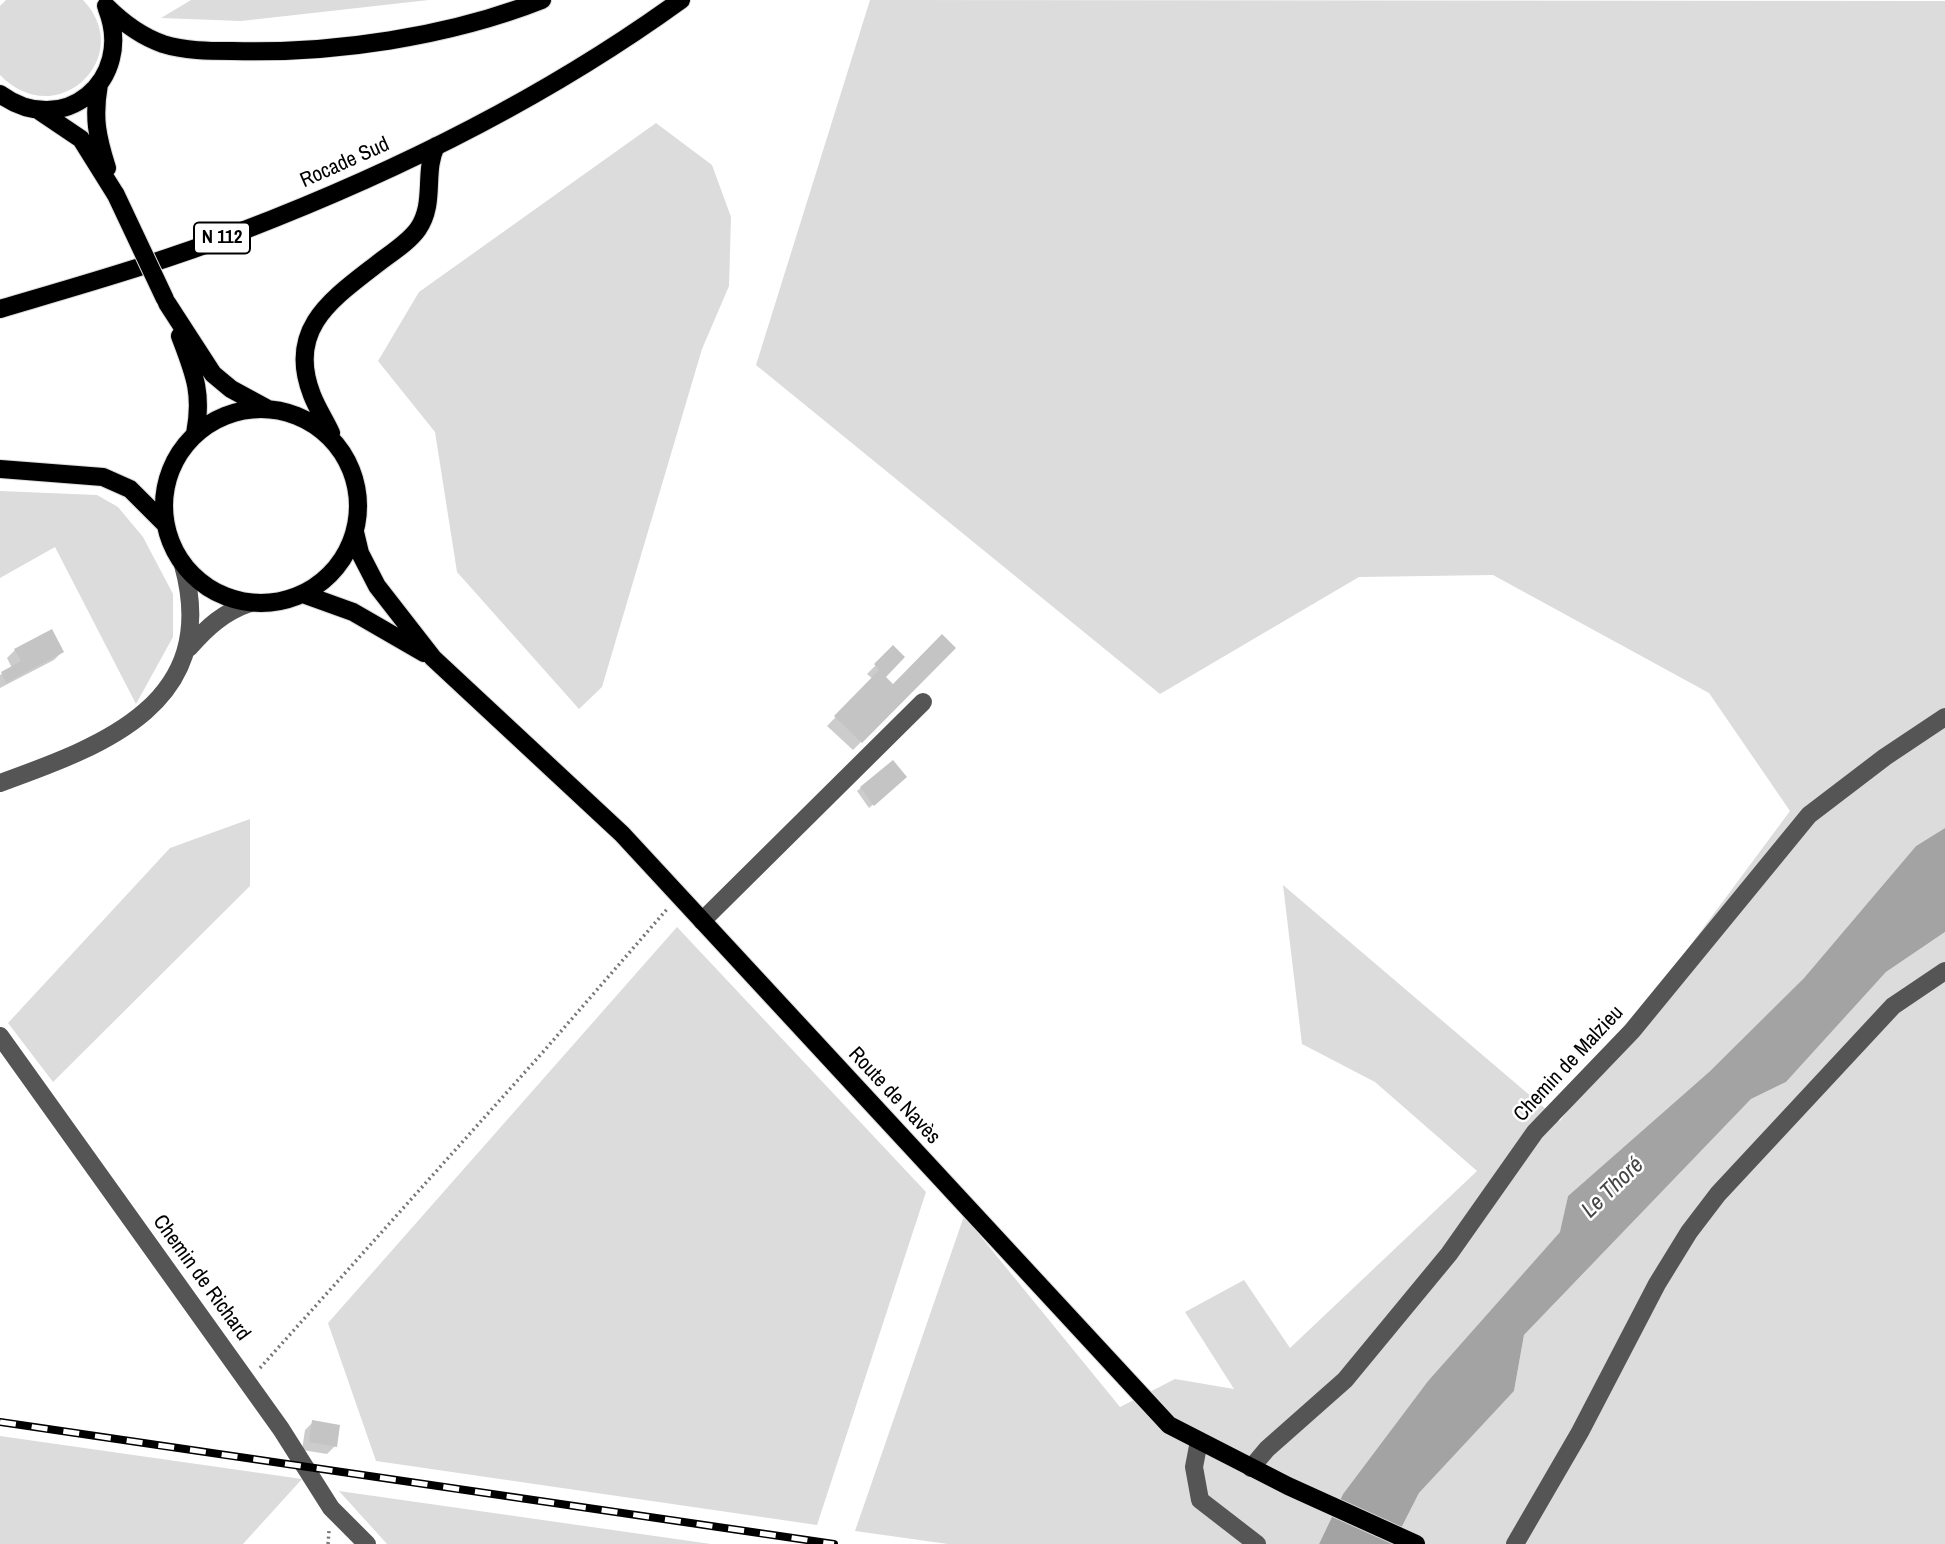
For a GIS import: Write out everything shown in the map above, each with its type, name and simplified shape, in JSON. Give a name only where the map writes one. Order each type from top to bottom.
[{"type":"main road","points":[[104,3],[135,32],[163,44],[195,50],[245,52],[333,48],[372,43],[436,31],[542,0]]},
{"type":"main road","name":"Rocade Sud","points":[[0,309],[239,233],[436,146],[566,76],[681,0]]},
{"type":"main road","name":"Route de Navès","points":[[0,94],[19,106],[38,110],[56,110],[87,96],[99,85],[110,66],[115,46],[114,25],[104,3]]},
{"type":"main road","name":"Route de Navès","points":[[99,85],[96,133],[115,193]]},
{"type":"main road","name":"Route de Navès","points":[[38,110],[81,139],[115,193],[166,301],[198,384],[199,416],[195,434]]},
{"type":"main road","points":[[336,443],[306,378],[305,346],[309,332],[326,306],[417,230],[428,206],[431,162],[436,146]]},
{"type":"main road","name":"Route de Navès","points":[[166,301],[213,374],[231,389],[266,408]]},
{"type":"main road","name":"Route de Navès","points":[[266,408],[292,413],[316,425],[336,443],[349,463],[356,485],[359,509],[355,532],[344,558],[326,579],[303,594],[277,602],[250,603],[225,596],[202,583],[183,565],[172,546],[166,525],[164,500],[168,475],[179,453],[195,434],[216,419],[240,410],[266,408]]},
{"type":"main road","points":[[0,468],[103,477],[130,489],[166,525]]},
{"type":"main road","name":"Route de Navès","points":[[355,532],[360,553],[377,586],[433,658],[622,834],[1169,1425],[1288,1486],[1416,1544]]},
{"type":"main road","name":"Route de Navès","points":[[303,594],[353,612],[433,658]]},
{"type":"street","points":[[0,783],[100,743],[134,723],[154,703],[171,681],[186,650],[192,628],[191,592],[183,565]]},
{"type":"street","points":[[186,650],[230,610],[250,603]]},
{"type":"street","points":[[702,921],[923,702]]},
{"type":"street","name":"Chemin de Malzieu","points":[[1251,1468],[1267,1449],[1345,1380],[1449,1254],[1535,1132],[1632,1031],[1809,815],[1885,757],[1945,716]]},
{"type":"street","points":[[1515,1544],[1580,1432],[1657,1284],[1689,1232],[1718,1195],[1893,1006],[1945,971]]},
{"type":"street","name":"Chemin de Richard","points":[[0,1036],[281,1429],[331,1508],[367,1544]]},
{"type":"street","points":[[1199,1441],[1194,1468],[1200,1500],[1258,1544]]},
{"type":"path","points":[[247,1382],[543,1052],[679,895]]},
{"type":"shaded area","points":[[6,0],[83,0],[97,22],[101,44],[95,64],[83,81],[66,92],[45,96],[22,91],[0,75],[0,6]]},
{"type":"shaded area","points":[[191,0],[429,0],[241,21],[161,18]]},
{"type":"shaded area","points":[[870,0],[1945,1],[1945,828],[1916,846],[1804,978],[1709,1072],[1568,1196],[1561,1231],[1428,1381],[1343,1494],[1319,1544],[948,1544],[855,1531],[964,1216],[1120,1407],[1175,1379],[1234,1389],[1185,1312],[1244,1280],[1290,1348],[1477,1171],[1375,1082],[1302,1044],[1283,885],[1560,1121],[1790,811],[1709,693],[1493,575],[1359,577],[1160,694],[756,365]]},
{"type":"shaded area","points":[[656,123],[712,165],[731,217],[729,286],[702,349],[602,687],[579,709],[457,572],[435,432],[378,361],[419,292]]},
{"type":"shaded area","points":[[0,491],[97,495],[118,507],[143,537],[173,594],[173,637],[136,704],[55,547],[0,578]]},
{"type":"shaded area","points":[[250,819],[250,886],[53,1082],[8,1023],[170,848]]},
{"type":"shaded area","points":[[677,927],[926,1192],[817,1525],[376,1461],[328,1323]]},
{"type":"shaded area","points":[[1945,932],[1945,1544],[1393,1544],[1419,1493],[1514,1391],[1524,1335],[1751,1099],[1786,1082],[1886,972]]},
{"type":"shaded area","points":[[0,1436],[302,1479],[243,1544],[0,1544]]},
{"type":"shaded area","points":[[339,1491],[711,1544],[387,1544]]},
{"type":"water","name":"Le Thoré","points":[[1945,828],[1945,932],[1886,972],[1786,1082],[1751,1099],[1524,1335],[1514,1391],[1419,1493],[1393,1544],[1319,1544],[1343,1494],[1428,1381],[1560,1232],[1568,1196],[1709,1072],[1804,978],[1916,846]]},
{"type":"building","points":[[52,629],[64,652],[6,683],[1,672],[21,661],[14,649]]},
{"type":"building","points":[[942,634],[956,648],[862,743],[834,716],[879,670],[874,664],[893,645],[905,657],[886,677],[893,684]]},
{"type":"building","points":[[893,760],[907,777],[874,806],[860,787]]},
{"type":"building","points":[[312,1420],[340,1425],[337,1447],[309,1442]]},
{"type":"railway","points":[[0,1422],[834,1544]]}]
